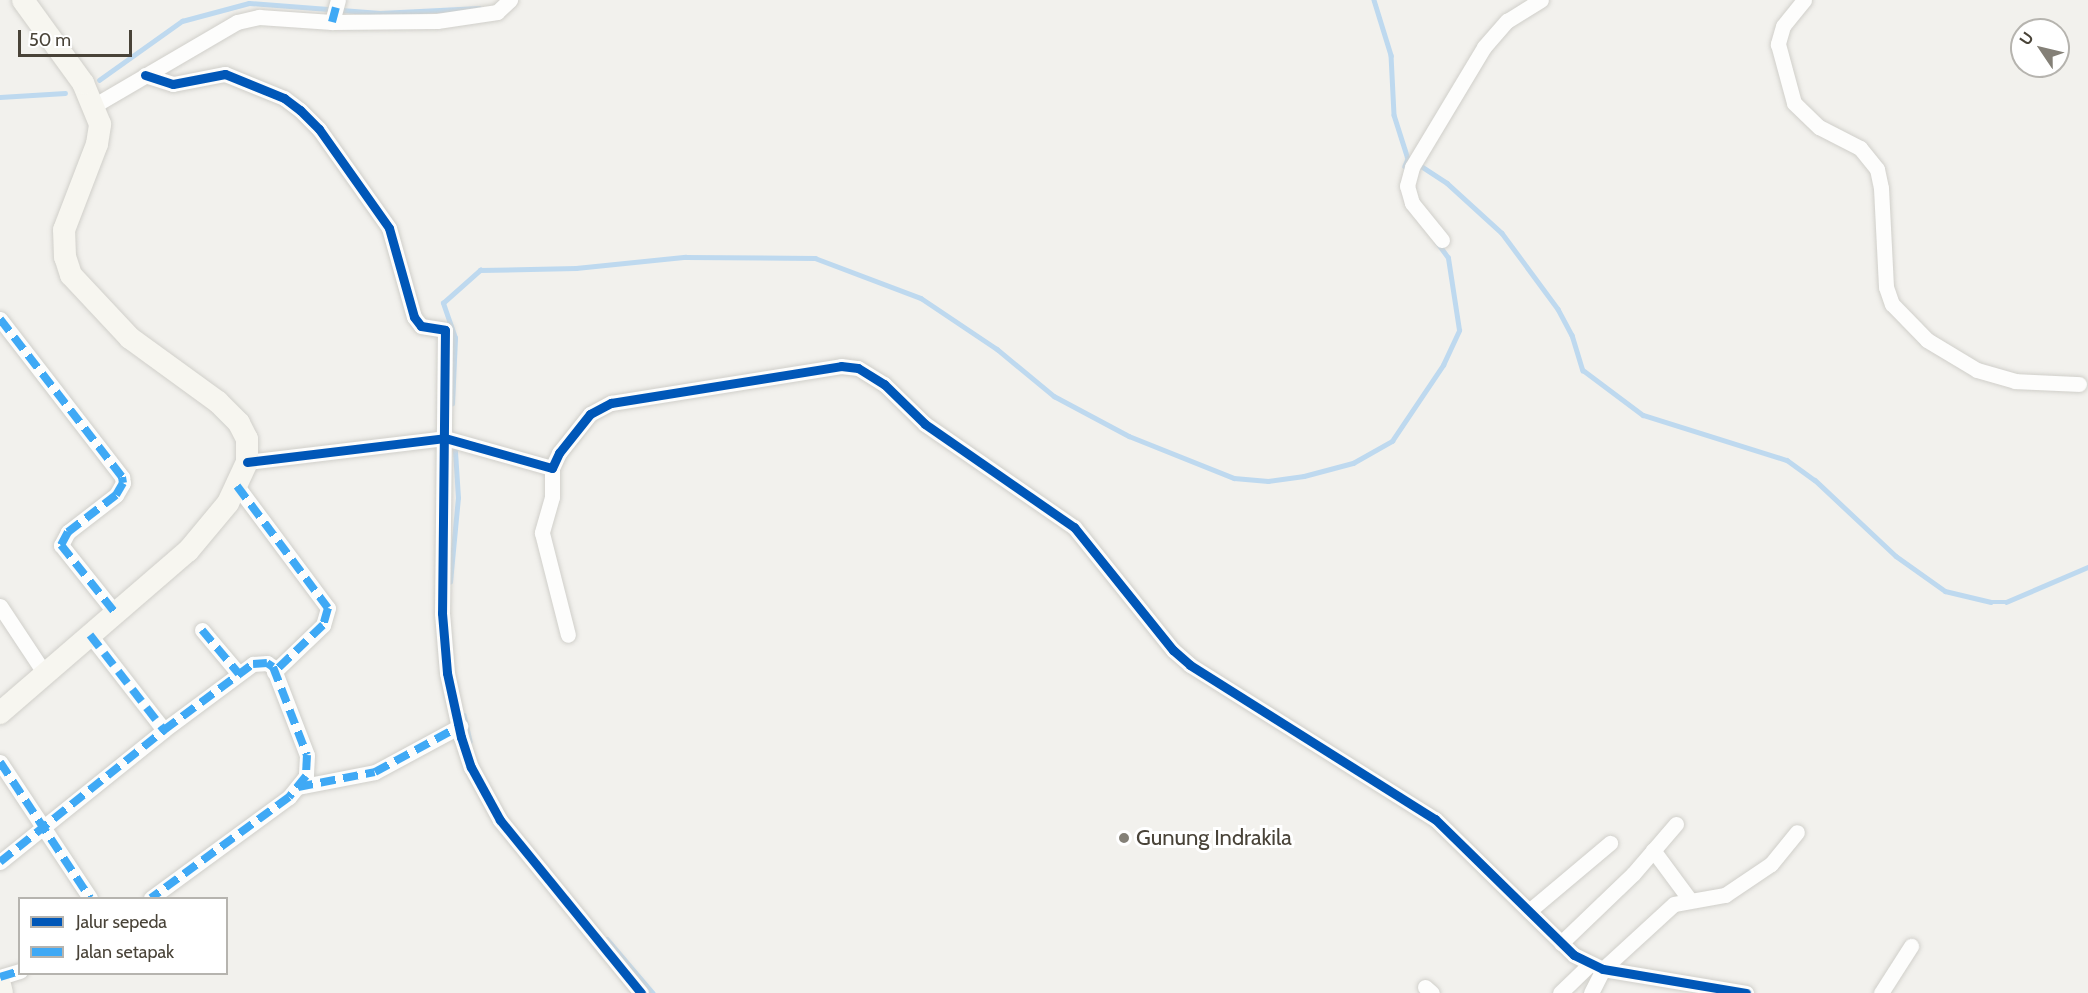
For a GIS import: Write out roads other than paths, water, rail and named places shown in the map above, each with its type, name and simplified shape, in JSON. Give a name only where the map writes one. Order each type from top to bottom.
[{"type":"main road","points":[[0,713],[116,614],[212,526],[237,486],[247,462],[247,439],[239,423],[218,402],[130,338],[71,275],[65,256],[64,230],[97,144],[100,124],[95,105],[23,0]]},
{"type":"main road","points":[[0,985],[2,993]]},
{"type":"street","points":[[95,105],[237,22],[259,17],[335,12],[479,17],[497,12],[510,0]]},
{"type":"street","points":[[1442,240],[1412,203],[1407,186],[1412,167],[1484,47],[1507,21],[1541,0]]},
{"type":"street","points":[[1804,0],[1783,26],[1778,45],[1794,103],[1819,127],[1860,148],[1877,169],[1881,188],[1886,286],[1892,304],[1927,340],[1977,370],[2015,381],[2079,384]]},
{"type":"street","points":[[146,75],[173,84],[225,75],[284,98],[319,129],[389,228],[414,317],[421,326],[445,330],[442,614],[447,673],[471,767],[500,820],[642,993]]},
{"type":"street","points":[[0,319],[122,477],[123,483],[116,495],[68,532],[61,544],[116,614]]},
{"type":"street","points":[[568,635],[543,533],[552,497],[552,468],[577,429],[605,405],[841,366],[858,368],[884,384],[925,424],[1074,527],[1173,650],[1190,665],[1435,819],[1561,943],[1597,966],[1746,993]]},
{"type":"street","points":[[247,462],[445,438],[552,468]]},
{"type":"street","points":[[237,486],[328,608],[328,618],[323,625],[274,672]]},
{"type":"street","points":[[0,606],[45,674]]},
{"type":"street","points":[[202,630],[239,674]]},
{"type":"street","points":[[90,635],[164,730]]},
{"type":"street","points":[[0,862],[164,730],[239,674],[260,661],[267,663],[274,672],[307,755],[306,776],[298,787],[152,897]]},
{"type":"street","points":[[298,787],[375,772],[460,726]]},
{"type":"street","points":[[0,762],[41,829],[89,897]]},
{"type":"street","points":[[1561,943],[1608,900],[1676,824]]},
{"type":"street","points":[[1560,993],[1674,904],[1725,895],[1771,864],[1797,832]]},
{"type":"street","points":[[1529,911],[1610,843]]},
{"type":"street","points":[[1653,850],[1690,900]]},
{"type":"street","points":[[1881,993],[1911,946]]},
{"type":"street","points":[[1591,993],[1597,966]]},
{"type":"street","points":[[0,977],[18,972]]},
{"type":"waterway","points":[[1374,0],[1391,55],[1394,115],[1408,159],[1405,166]]},
{"type":"waterway","points":[[99,80],[182,21],[249,3],[380,13],[479,8]]},
{"type":"waterway","points":[[0,97],[65,93]]},
{"type":"waterway","points":[[1421,166],[1447,183],[1502,233],[1558,309],[1572,335],[1583,370],[1643,415],[1787,460],[1815,480],[1896,556],[1945,591],[1991,602],[2006,602],[2088,567]]},
{"type":"waterway","points":[[452,404],[455,338],[443,303],[480,270],[576,268],[685,257],[815,258],[921,298],[997,349],[1054,396],[1129,436],[1234,478],[1268,481],[1304,476],[1353,463],[1392,441],[1443,365],[1459,330],[1448,258],[1437,243]]},
{"type":"waterway","points":[[450,582],[458,498],[455,451]]},
{"type":"waterway","points":[[464,715],[470,741]]},
{"type":"waterway","points":[[607,939],[653,993]]},
{"type":"place","name":"Gunung Indrakila","points":[[1124,838]]}]
